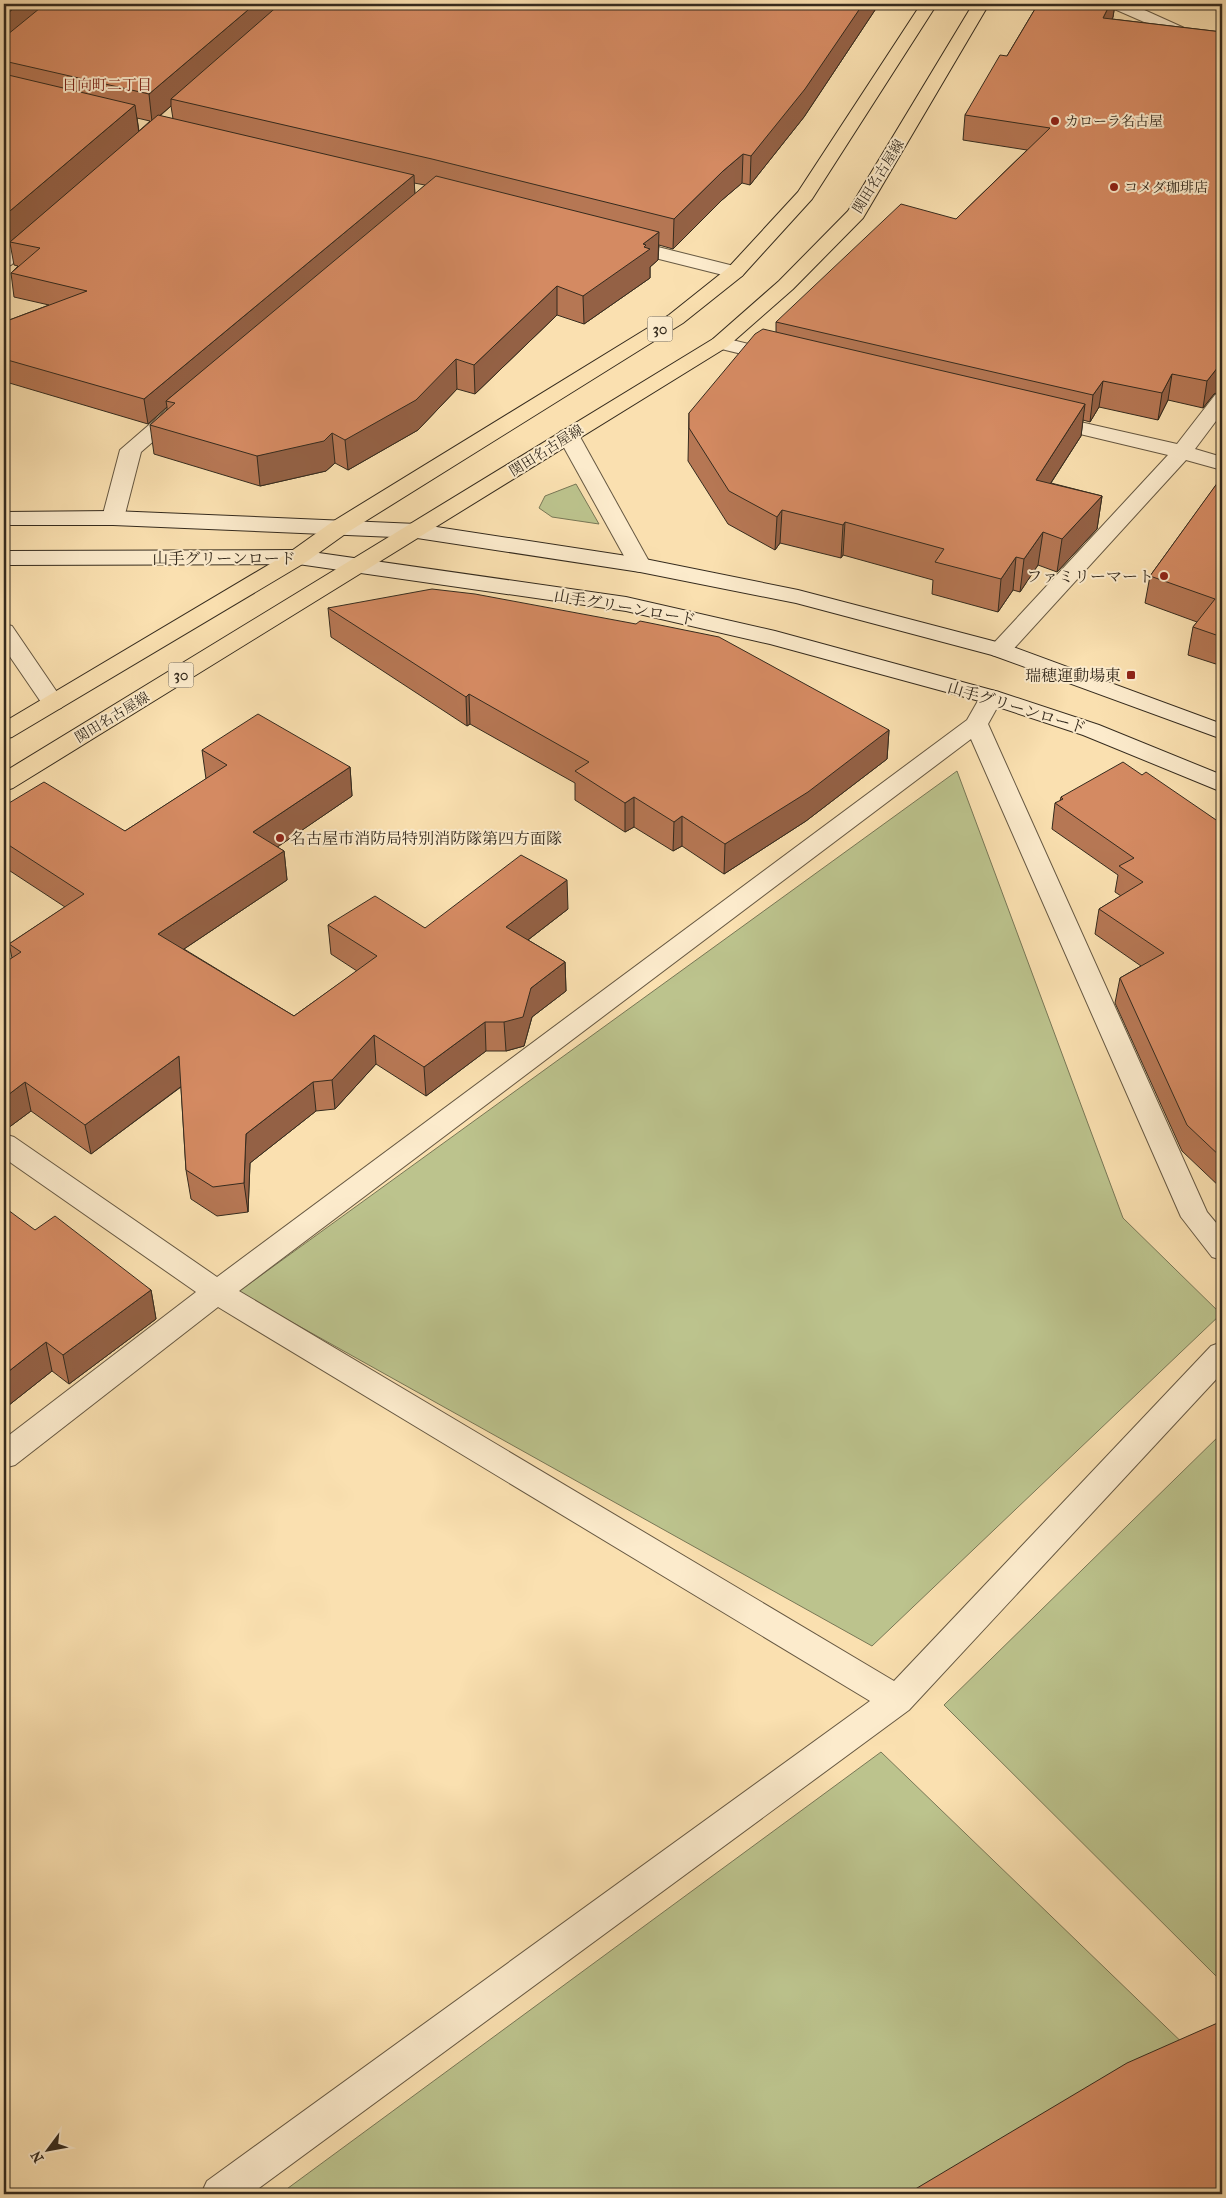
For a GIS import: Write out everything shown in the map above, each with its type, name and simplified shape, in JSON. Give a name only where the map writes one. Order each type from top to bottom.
[{"type":"main road","name":"30","points":[[4,732],[298,557],[340,527],[676,319],[734,272],[805,195],[929,4]]},
{"type":"main road","name":"関田名古屋線","points":[[4,783],[417,531],[568,435],[720,343],[786,285],[856,214],[981,4]]},
{"type":"street","points":[[1118,4],[1222,51]]},
{"type":"street","points":[[4,261],[57,216]]},
{"type":"street","points":[[602,239],[734,272]]},
{"type":"street","points":[[720,343],[797,361]]},
{"type":"street","points":[[113,518],[131,450],[191,399]]},
{"type":"street","points":[[1000,650],[1182,452],[1222,399]]},
{"type":"street","points":[[1028,416],[1182,452],[1222,464]]},
{"type":"street","points":[[568,435],[640,565]]},
{"type":"street","name":"山手グリーンロード","points":[[4,519],[113,518],[417,531],[640,565],[798,598],[1000,650],[1222,732]]},
{"type":"street","name":"山手グリーンロード","points":[[4,558],[298,557],[626,604],[775,638],[991,697],[1091,730],[1222,784]]},
{"type":"street","points":[[4,631],[53,703]]},
{"type":"street","points":[[4,1456],[217,1292],[976,724],[991,697]]},
{"type":"street","points":[[976,724],[1195,1217],[1222,1249]]},
{"type":"street","points":[[4,1144],[217,1292],[897,1700]]},
{"type":"street","points":[[220,2194],[897,1700],[1222,1354]]},
{"type":"green space","points":[[576,484],[599,524],[552,517],[539,508],[545,496]]},
{"type":"green space","points":[[957,771],[1123,1218],[1221,1314],[872,1646],[238,1292]]},
{"type":"green space","points":[[1222,1433],[1222,1982],[944,1705]]},
{"type":"green space","points":[[881,1752],[1222,2081],[1214,2194],[280,2194]]},
{"type":"building","points":[[4,4],[19,4],[4,16]]},
{"type":"building","points":[[45,4],[255,4],[149,94],[4,61],[4,35],[7,35]]},
{"type":"building","points":[[280,4],[863,4],[805,89],[751,156],[743,154],[674,219],[432,159],[171,99]]},
{"type":"building","points":[[1038,4],[1110,4],[1103,18],[1222,32],[1222,366],[1218,367],[1207,381],[1172,374],[1162,393],[1103,381],[1093,395],[776,322],[901,204],[956,219],[1050,128],[965,115],[1000,55],[1007,56]]},
{"type":"building","points":[[4,74],[135,105],[4,216]]},
{"type":"building","points":[[158,115],[414,175],[144,399],[4,359],[4,322],[87,291],[11,273],[40,248],[10,242]]},
{"type":"building","points":[[436,176],[659,232],[643,244],[646,245],[644,247],[650,249],[583,296],[557,286],[474,365],[456,359],[416,400],[345,440],[332,433],[324,441],[257,456],[150,425],[175,403],[166,401]]},
{"type":"building","points":[[763,329],[1085,404],[1036,480],[1102,496],[1062,539],[1043,532],[1024,559],[1016,557],[1001,579],[935,562],[944,549],[845,522],[843,525],[782,510],[777,517],[729,491],[689,428],[689,413],[755,334]]},
{"type":"building","points":[[1222,477],[1222,637],[1193,627],[1215,599],[1150,576]]},
{"type":"building","points":[[432,589],[475,594],[636,624],[640,621],[719,637],[889,730],[808,792],[725,844],[682,816],[674,822],[634,797],[625,803],[575,771],[589,762],[469,694],[466,697],[328,608]]},
{"type":"building","points":[[258,714],[350,767],[253,832],[284,851],[158,934],[294,1016],[377,956],[328,925],[375,896],[425,928],[521,855],[567,880],[506,927],[565,962],[531,988],[523,1017],[504,1022],[485,1022],[424,1067],[374,1035],[332,1080],[313,1082],[246,1134],[244,1183],[213,1187],[186,1170],[179,1056],[85,1125],[25,1082],[4,1098],[4,963],[21,952],[9,944],[84,894],[4,842],[4,806],[44,782],[125,831],[227,765],[202,750]]},
{"type":"building","points":[[1123,762],[1142,775],[1146,772],[1222,824],[1222,1158],[1187,1125],[1120,978],[1164,953],[1099,909],[1143,882],[1119,866],[1134,858],[1055,803],[1063,799],[1061,797]]},
{"type":"building","points":[[4,1207],[35,1230],[55,1216],[151,1290],[63,1355],[46,1342],[4,1375]]},
{"type":"building","points":[[1222,2021],[1222,2194],[907,2194],[1127,2063]]},
{"type":"place","name":"カローラ名古屋","points":[[1055,121]]},
{"type":"place","name":"コメダ珈琲店","points":[[1114,187]]},
{"type":"place","name":"ファミリーマート","points":[[1164,576]]},
{"type":"place","name":"瑞穂運動場東","points":[[1131,675]]},
{"type":"place","name":"名古屋市消防局特別消防隊第四方面隊","points":[[280,838]]},
{"type":"district","name":"日向町二丁目","points":[[107,85]]}]
